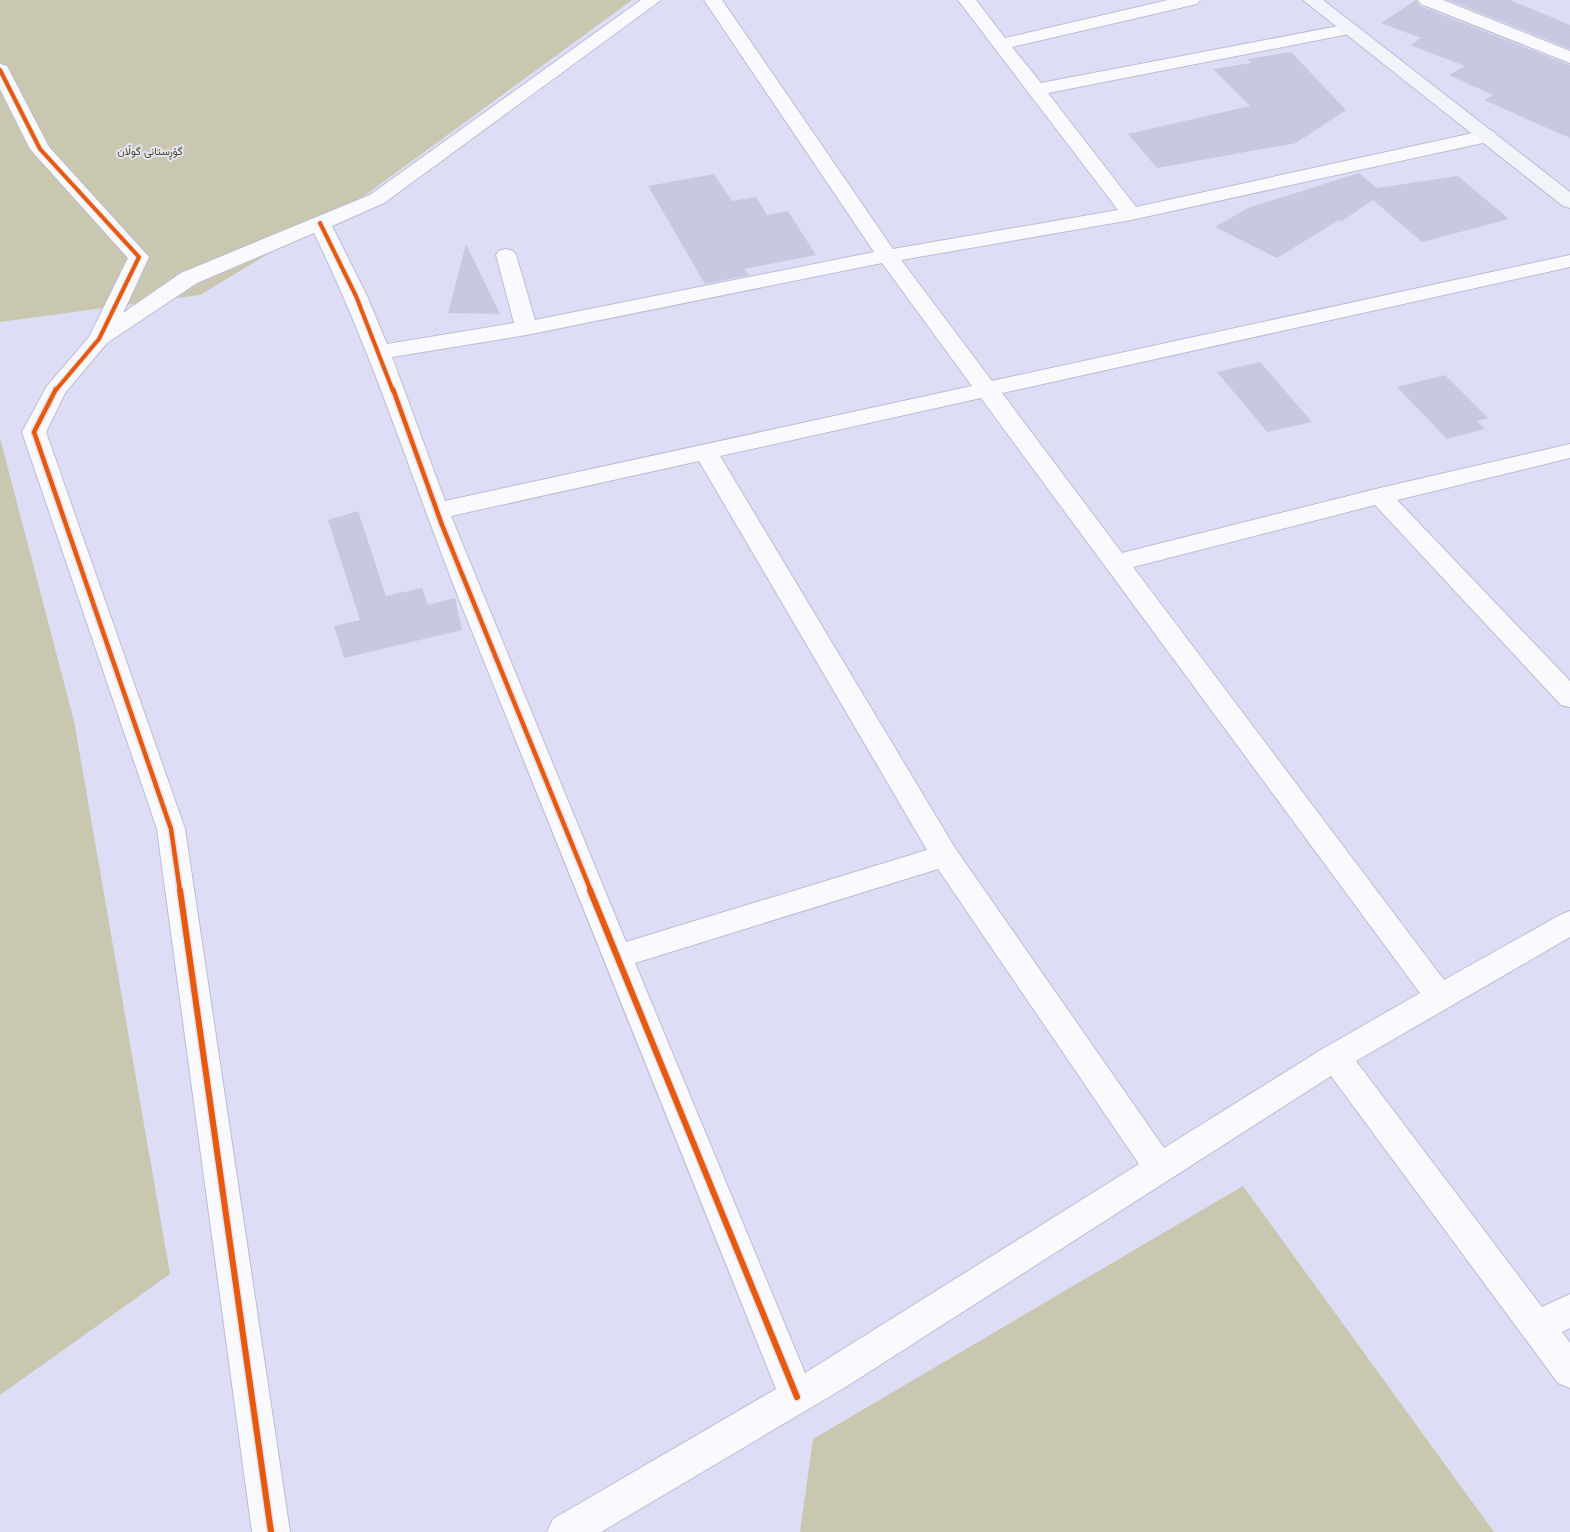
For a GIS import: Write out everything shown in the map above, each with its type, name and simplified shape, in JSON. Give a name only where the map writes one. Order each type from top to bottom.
[{"type":"street","points":[[99,339],[189,278],[377,199],[652,0]]},
{"type":"street","points":[[713,0],[887,256],[1440,997]]},
{"type":"street","points":[[967,0],[1131,214]]},
{"type":"street","points":[[1002,44],[1191,0]]},
{"type":"street","points":[[1312,0],[1570,202]]},
{"type":"street","points":[[1426,0],[1570,56]]},
{"type":"street","points":[[1036,90],[1349,29]]},
{"type":"street","points":[[0,70],[40,149],[139,257],[99,339],[55,391],[34,432],[171,828],[271,1532]]},
{"type":"street","points":[[379,352],[526,328],[887,256],[1131,214],[1487,136]]},
{"type":"street","points":[[320,223],[356,296],[379,352],[437,511],[797,1397]]},
{"type":"street","points":[[506,255],[526,328]]},
{"type":"street","points":[[437,511],[1570,261]]},
{"type":"street","points":[[1116,563],[1380,496],[1570,451]]},
{"type":"street","points":[[706,452],[945,856],[1159,1167]]},
{"type":"street","points":[[1380,496],[1570,698]]},
{"type":"street","points":[[618,956],[945,856]]},
{"type":"street","points":[[566,1532],[797,1397],[1335,1057],[1570,922]]},
{"type":"street","points":[[1335,1057],[1570,1371]]},
{"type":"street","points":[[1537,1326],[1570,1310]]},
{"type":"green space","name":"گۆڕستانی گوڵان","points":[[0,0],[632,0],[364,196],[200,295],[0,322]]},
{"type":"green space","points":[[0,438],[74,721],[170,1274],[0,1395]]},
{"type":"green space","points":[[1243,1186],[1494,1532],[800,1532],[813,1439]]},
{"type":"building","points":[[1416,0],[1420,6],[1570,65],[1570,138],[1484,100],[1493,95],[1449,75],[1465,66],[1410,45],[1421,38],[1381,23]]},
{"type":"building","points":[[1448,0],[1510,0],[1570,25],[1570,49]]},
{"type":"building","points":[[1291,52],[1346,110],[1296,143],[1157,168],[1128,134],[1250,106],[1213,69],[1251,63],[1247,59]]},
{"type":"building","points":[[1359,173],[1377,188],[1458,176],[1509,219],[1422,242],[1373,200],[1342,221],[1339,220],[1277,258],[1215,227],[1248,208]]},
{"type":"building","points":[[714,174],[732,201],[756,197],[767,215],[788,211],[816,255],[744,269],[749,275],[705,284],[648,186]]},
{"type":"building","points":[[466,244],[500,314],[448,313]]},
{"type":"building","points":[[1260,362],[1312,422],[1267,432],[1217,372]]},
{"type":"building","points":[[1445,375],[1488,418],[1477,421],[1485,429],[1447,439],[1397,387]]},
{"type":"building","points":[[358,511],[386,596],[422,588],[428,605],[455,598],[462,630],[344,658],[334,626],[360,620],[328,520]]},
{"type":"cycle path","points":[[0,70],[40,149],[139,257],[99,339],[55,391],[34,432],[171,829],[271,1532]]},
{"type":"cycle path","points":[[320,223],[356,296],[379,352],[442,525],[797,1397]]}]
